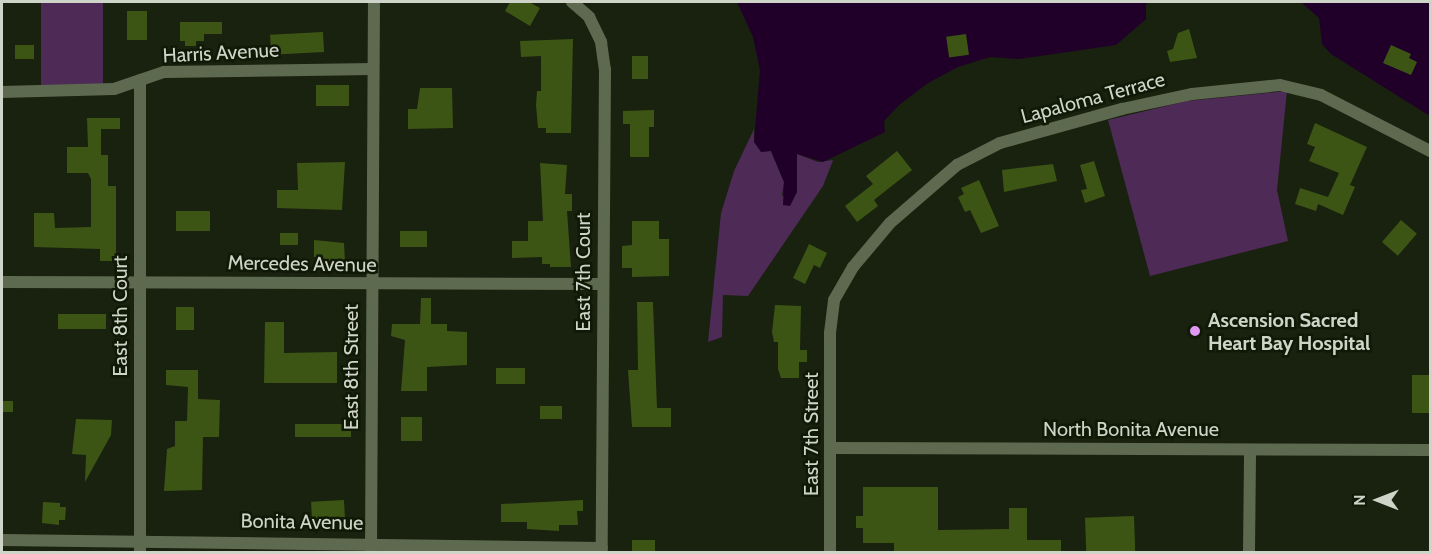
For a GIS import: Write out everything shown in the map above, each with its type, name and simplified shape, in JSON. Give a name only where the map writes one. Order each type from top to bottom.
[{"type":"street","name":"East 8th Street","points":[[371,548],[370,285],[374,2]]},
{"type":"street","name":"East 7th Court","points":[[572,2],[593,26],[601,42],[605,69],[602,550]]},
{"type":"street","name":"Harris Avenue","points":[[2,92],[114,90],[164,72],[216,69],[373,69]]},
{"type":"street","name":"East 8th Court","points":[[140,80],[140,546]]},
{"type":"street","name":"Lapaloma Terrace","points":[[831,316],[838,292],[853,267],[928,187],[974,154],[1055,127],[1176,96],[1280,85],[1321,95],[1431,151]]},
{"type":"street","name":"Mercedes Avenue","points":[[2,282],[602,284]]},
{"type":"street","name":"East 7th Street","points":[[830,552],[831,316]]},
{"type":"street","name":"North Bonita Avenue","points":[[830,447],[1431,450]]},
{"type":"street","points":[[1249,552],[1250,450]]},
{"type":"street","name":"Bonita Avenue","points":[[2,540],[140,546],[602,550]]},
{"type":"shaded area","points":[[41,2],[103,2],[103,85],[41,85]]},
{"type":"shaded area","points":[[737,2],[1150,2],[1146,4],[1146,19],[1116,45],[1019,59],[990,57],[958,67],[928,83],[899,105],[884,121],[885,132],[823,162],[797,154],[797,192],[790,206],[783,205],[784,182],[771,151],[761,152],[754,142],[760,70],[753,37]]},
{"type":"shaded area","points":[[1301,2],[1430,2],[1430,116],[1331,54],[1322,44],[1319,18]]},
{"type":"shaded area","points":[[1287,91],[1277,190],[1288,241],[1150,276],[1108,120],[1187,101]]},
{"type":"shaded area","points":[[754,129],[754,142],[771,151],[784,182],[782,196],[797,192],[797,154],[818,162],[833,160],[823,186],[748,296],[723,295],[722,337],[708,342],[721,213],[734,171]]},
{"type":"building","points":[[510,2],[529,2],[540,8],[530,26],[505,11]]},
{"type":"building","points":[[127,11],[147,11],[147,40],[127,40]]},
{"type":"building","points":[[180,22],[222,22],[222,34],[204,34],[204,41],[196,41],[196,46],[185,46],[185,41],[180,41]]},
{"type":"building","points":[[1189,29],[1197,58],[1170,62],[1167,51],[1173,49],[1178,33]]},
{"type":"building","points":[[323,32],[324,52],[271,55],[270,35]]},
{"type":"building","points":[[966,34],[969,55],[949,58],[946,37]]},
{"type":"building","points":[[573,39],[571,133],[546,133],[546,128],[538,128],[536,105],[537,91],[541,91],[541,56],[521,57],[520,41]]},
{"type":"building","points":[[15,45],[34,45],[34,59],[15,59]]},
{"type":"building","points":[[1391,45],[1411,54],[1409,58],[1417,62],[1411,75],[1383,63]]},
{"type":"building","points":[[632,56],[648,56],[648,79],[632,79]]},
{"type":"building","points":[[316,85],[349,85],[349,106],[316,106]]},
{"type":"building","points":[[420,88],[452,88],[453,128],[408,129],[408,109],[417,109]]},
{"type":"building","points":[[654,110],[654,127],[649,127],[649,157],[630,157],[630,124],[623,124],[623,111]]},
{"type":"building","points":[[87,118],[120,118],[120,129],[101,129],[101,155],[108,155],[108,186],[116,186],[116,261],[100,261],[100,249],[34,247],[34,213],[54,213],[55,228],[91,227],[91,179],[88,173],[67,173],[67,147],[88,147]]},
{"type":"building","points":[[1315,123],[1367,147],[1350,185],[1355,187],[1343,215],[1318,204],[1316,211],[1295,204],[1300,188],[1328,197],[1339,173],[1309,161],[1315,147],[1307,144]]},
{"type":"building","points":[[897,151],[912,170],[874,200],[878,206],[857,222],[845,206],[873,184],[866,176]]},
{"type":"building","points":[[1094,161],[1105,196],[1085,203],[1081,190],[1087,189],[1080,165]]},
{"type":"building","points":[[345,162],[342,210],[277,208],[277,190],[298,190],[297,163]]},
{"type":"building","points":[[540,163],[567,165],[565,194],[572,194],[572,211],[567,211],[571,267],[550,267],[550,264],[542,264],[542,257],[512,258],[512,241],[528,241],[528,221],[543,221]]},
{"type":"building","points":[[1053,164],[1057,181],[1004,192],[1002,170]]},
{"type":"building","points":[[979,180],[999,226],[981,233],[970,210],[965,212],[958,197],[964,194],[961,188]]},
{"type":"building","points":[[176,211],[210,211],[210,231],[176,231]]},
{"type":"building","points":[[1401,220],[1417,234],[1398,256],[1382,242]]},
{"type":"building","points":[[632,221],[659,221],[659,239],[669,239],[669,276],[632,277],[632,268],[622,268],[622,246],[632,245]]},
{"type":"building","points":[[400,231],[427,231],[427,247],[400,247]]},
{"type":"building","points":[[280,233],[298,233],[298,245],[280,245]]},
{"type":"building","points":[[314,240],[344,243],[345,262],[321,263],[321,257],[314,257]]},
{"type":"building","points":[[809,244],[827,253],[820,268],[814,265],[805,284],[793,278]]},
{"type":"building","points":[[421,298],[431,298],[431,324],[447,324],[447,331],[467,332],[467,365],[427,367],[427,391],[401,391],[405,340],[391,336],[392,324],[420,324]]},
{"type":"building","points":[[637,302],[653,302],[657,408],[671,408],[671,427],[632,427],[628,370],[638,370]]},
{"type":"building","points":[[775,305],[801,306],[800,350],[807,350],[807,362],[799,362],[799,378],[781,378],[778,369],[778,342],[774,342],[772,332]]},
{"type":"building","points":[[176,307],[194,307],[194,330],[176,330]]},
{"type":"building","points":[[58,314],[106,314],[106,329],[58,329]]},
{"type":"building","points":[[265,322],[284,322],[284,353],[337,352],[337,383],[264,383]]},
{"type":"building","points":[[496,368],[525,368],[525,384],[496,384]]},
{"type":"building","points":[[166,370],[198,370],[198,399],[220,400],[219,437],[203,437],[202,490],[164,491],[167,449],[175,446],[175,421],[187,421],[188,387],[166,385]]},
{"type":"building","points":[[1412,375],[1430,375],[1430,413],[1412,413]]},
{"type":"building","points":[[2,401],[13,401],[13,412],[2,412]]},
{"type":"building","points":[[540,406],[562,406],[562,419],[540,419]]},
{"type":"building","points":[[401,417],[422,417],[422,441],[401,441]]},
{"type":"building","points":[[76,419],[112,420],[111,435],[85,482],[86,455],[72,454]]},
{"type":"building","points":[[295,424],[351,424],[351,437],[295,437]]},
{"type":"building","points":[[863,487],[938,487],[938,530],[1009,529],[1009,508],[1027,508],[1027,540],[1061,540],[1061,552],[894,552],[894,543],[863,543],[863,528],[856,528],[856,516],[863,516]]},
{"type":"building","points":[[344,500],[345,517],[312,519],[311,502]]},
{"type":"building","points":[[583,500],[583,511],[577,511],[578,525],[559,525],[559,531],[527,529],[527,522],[501,522],[501,504]]},
{"type":"building","points":[[43,502],[60,503],[60,507],[66,507],[65,520],[59,520],[59,525],[42,523]]},
{"type":"building","points":[[1134,516],[1135,552],[1086,552],[1085,518]]},
{"type":"building","points":[[632,540],[655,540],[655,552],[632,552]]},
{"type":"place","name":"Ascension Sacred Heart Bay Hospital","points":[[1195,331]]}]
